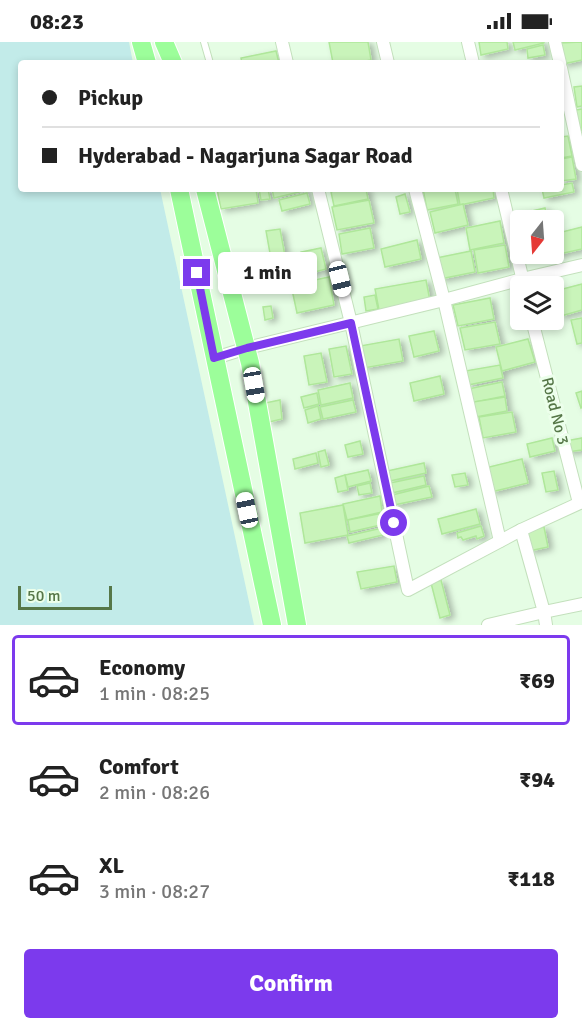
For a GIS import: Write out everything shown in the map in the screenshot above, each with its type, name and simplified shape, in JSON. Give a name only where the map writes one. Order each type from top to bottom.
[{"type":"main road","points":[[141,42],[146,60]]},
{"type":"main road","points":[[164,42],[172,60]]},
{"type":"main road","points":[[180,192],[272,625]]},
{"type":"main road","points":[[206,192],[247,348],[297,625]]},
{"type":"street","points":[[282,42],[286,60]]},
{"type":"street","points":[[383,42],[387,60]]},
{"type":"street","points":[[468,42],[471,60]]},
{"type":"street","points":[[555,42],[559,60]]},
{"type":"street","points":[[564,82],[582,165]]},
{"type":"street","points":[[319,192],[351,323],[408,590],[521,530],[580,503]]},
{"type":"street","points":[[416,192],[444,300],[500,541]]},
{"type":"street","points":[[502,192],[521,276]]},
{"type":"street","points":[[546,276],[582,265]]},
{"type":"street","points":[[214,358],[247,348],[510,286]]},
{"type":"street","name":"Road No 3","points":[[535,330],[580,503]]},
{"type":"street","points":[[521,530],[545,619]]},
{"type":"street","points":[[488,625],[545,619],[582,604]]},
{"type":"lane","points":[[204,42],[209,60]]},
{"type":"shaded area","points":[[0,42],[129,42],[132,60],[18,60],[18,192],[161,192],[254,625],[0,625]]},
{"type":"building","points":[[329,42],[368,42],[371,60],[332,60]]},
{"type":"building","points":[[479,42],[507,42],[508,49],[481,55]]},
{"type":"building","points":[[513,42],[544,42],[544,43],[515,50]]},
{"type":"building","points":[[582,42],[582,60],[564,64],[558,43]]},
{"type":"building","points":[[543,45],[545,55],[528,58],[527,49]]},
{"type":"building","points":[[276,51],[278,60],[241,60],[241,58]]},
{"type":"building","points":[[582,86],[582,106],[577,107],[574,87]]},
{"type":"building","points":[[582,109],[582,130],[579,131],[576,110]]},
{"type":"building","points":[[568,136],[572,156],[564,157],[564,137]]},
{"type":"building","points":[[572,157],[576,179],[564,181],[564,158]]},
{"type":"building","points":[[572,183],[574,192],[544,198],[543,192],[564,192],[564,184]]},
{"type":"building","points":[[218,192],[256,192],[258,203],[221,209]]},
{"type":"building","points":[[260,192],[269,192],[270,199],[261,200]]},
{"type":"building","points":[[273,192],[300,192],[274,198]]},
{"type":"building","points":[[331,192],[367,192],[368,199],[334,206]]},
{"type":"building","points":[[424,192],[456,192],[458,204],[427,210]]},
{"type":"building","points":[[458,192],[493,192],[494,198],[460,205]]},
{"type":"building","points":[[307,193],[310,204],[282,211],[279,200]]},
{"type":"building","points":[[405,194],[410,212],[400,214],[396,197]]},
{"type":"building","points":[[369,200],[374,223],[337,230],[332,207]]},
{"type":"building","points":[[463,204],[468,225],[435,233],[430,212]]},
{"type":"building","points":[[500,221],[504,243],[470,250],[466,228]]},
{"type":"building","points":[[582,227],[582,249],[564,253],[564,232]]},
{"type":"building","points":[[370,228],[374,248],[342,254],[339,234]]},
{"type":"building","points":[[280,229],[285,256],[271,259],[266,231]]},
{"type":"building","points":[[417,240],[421,259],[385,267],[381,249]]},
{"type":"building","points":[[505,245],[509,267],[478,273],[474,250]]},
{"type":"building","points":[[321,248],[326,269],[307,274],[301,252]]},
{"type":"building","points":[[471,251],[475,272],[440,279],[436,258]]},
{"type":"building","points":[[329,277],[334,305],[297,313],[291,285]]},
{"type":"building","points":[[426,280],[430,301],[379,310],[375,289]]},
{"type":"building","points":[[582,284],[582,310],[564,315],[564,289]]},
{"type":"building","points":[[375,295],[378,309],[366,311],[364,297]]},
{"type":"building","points":[[490,298],[494,319],[458,326],[453,305]]},
{"type":"building","points":[[271,306],[273,318],[265,320],[263,307]]},
{"type":"building","points":[[582,318],[582,343],[577,344],[571,320]]},
{"type":"building","points":[[495,322],[500,344],[465,350],[460,328]]},
{"type":"building","points":[[434,331],[439,351],[414,357],[409,336]]},
{"type":"building","points":[[399,339],[403,361],[364,368],[360,346]]},
{"type":"building","points":[[528,339],[535,362],[502,371],[496,347]]},
{"type":"building","points":[[346,346],[352,374],[334,377],[329,349]]},
{"type":"building","points":[[321,353],[327,382],[309,385],[304,356]]},
{"type":"building","points":[[500,365],[503,378],[468,385],[465,371]]},
{"type":"building","points":[[440,376],[444,394],[414,401],[410,383]]},
{"type":"building","points":[[502,382],[505,396],[470,403],[468,389]]},
{"type":"building","points":[[350,383],[353,398],[321,405],[318,390]]},
{"type":"building","points":[[582,391],[582,407],[581,408],[576,393]]},
{"type":"building","points":[[317,393],[319,404],[304,408],[301,397]]},
{"type":"building","points":[[505,397],[507,411],[476,417],[473,402]]},
{"type":"building","points":[[280,400],[282,419],[269,422],[265,403]]},
{"type":"building","points":[[353,400],[356,412],[323,419],[320,407]]},
{"type":"building","points":[[318,406],[321,419],[308,423],[305,410]]},
{"type":"building","points":[[512,412],[516,432],[483,438],[479,417]]},
{"type":"building","points":[[552,438],[555,451],[530,457],[527,444]]},
{"type":"building","points":[[582,438],[582,450],[567,452],[565,441]]},
{"type":"building","points":[[360,441],[363,454],[348,457],[345,445]]},
{"type":"building","points":[[325,450],[329,465],[321,467],[318,452]]},
{"type":"building","points":[[316,453],[318,463],[295,469],[293,459]]},
{"type":"building","points":[[522,459],[528,483],[491,492],[485,468]]},
{"type":"building","points":[[424,463],[426,473],[390,481],[387,471]]},
{"type":"building","points":[[368,470],[371,481],[348,487],[345,475]]},
{"type":"building","points":[[554,471],[558,490],[546,492],[542,473]]},
{"type":"building","points":[[465,473],[468,485],[455,487],[452,475]]},
{"type":"building","points":[[345,475],[348,490],[338,492],[335,478]]},
{"type":"building","points":[[424,476],[426,485],[392,493],[390,483]]},
{"type":"building","points":[[370,483],[372,493],[359,495],[357,486]]},
{"type":"building","points":[[429,486],[432,497],[394,505],[392,495]]},
{"type":"building","points":[[380,496],[382,512],[347,520],[343,504]]},
{"type":"building","points":[[343,505],[348,535],[305,543],[300,513]]},
{"type":"building","points":[[476,509],[480,524],[442,534],[438,519]]},
{"type":"building","points":[[383,513],[385,524],[350,532],[348,520]]},
{"type":"building","points":[[481,526],[484,536],[477,539],[476,536],[463,540],[461,537],[458,538],[457,533]]},
{"type":"building","points":[[544,527],[548,547],[529,551],[525,531]]},
{"type":"building","points":[[382,528],[383,535],[349,543],[347,536]]},
{"type":"building","points":[[394,566],[397,582],[361,589],[357,572]]},
{"type":"building","points":[[441,580],[450,615],[440,618],[431,583]]},
{"type":"route","points":[[197,273],[214,358],[351,323],[394,523]]}]
